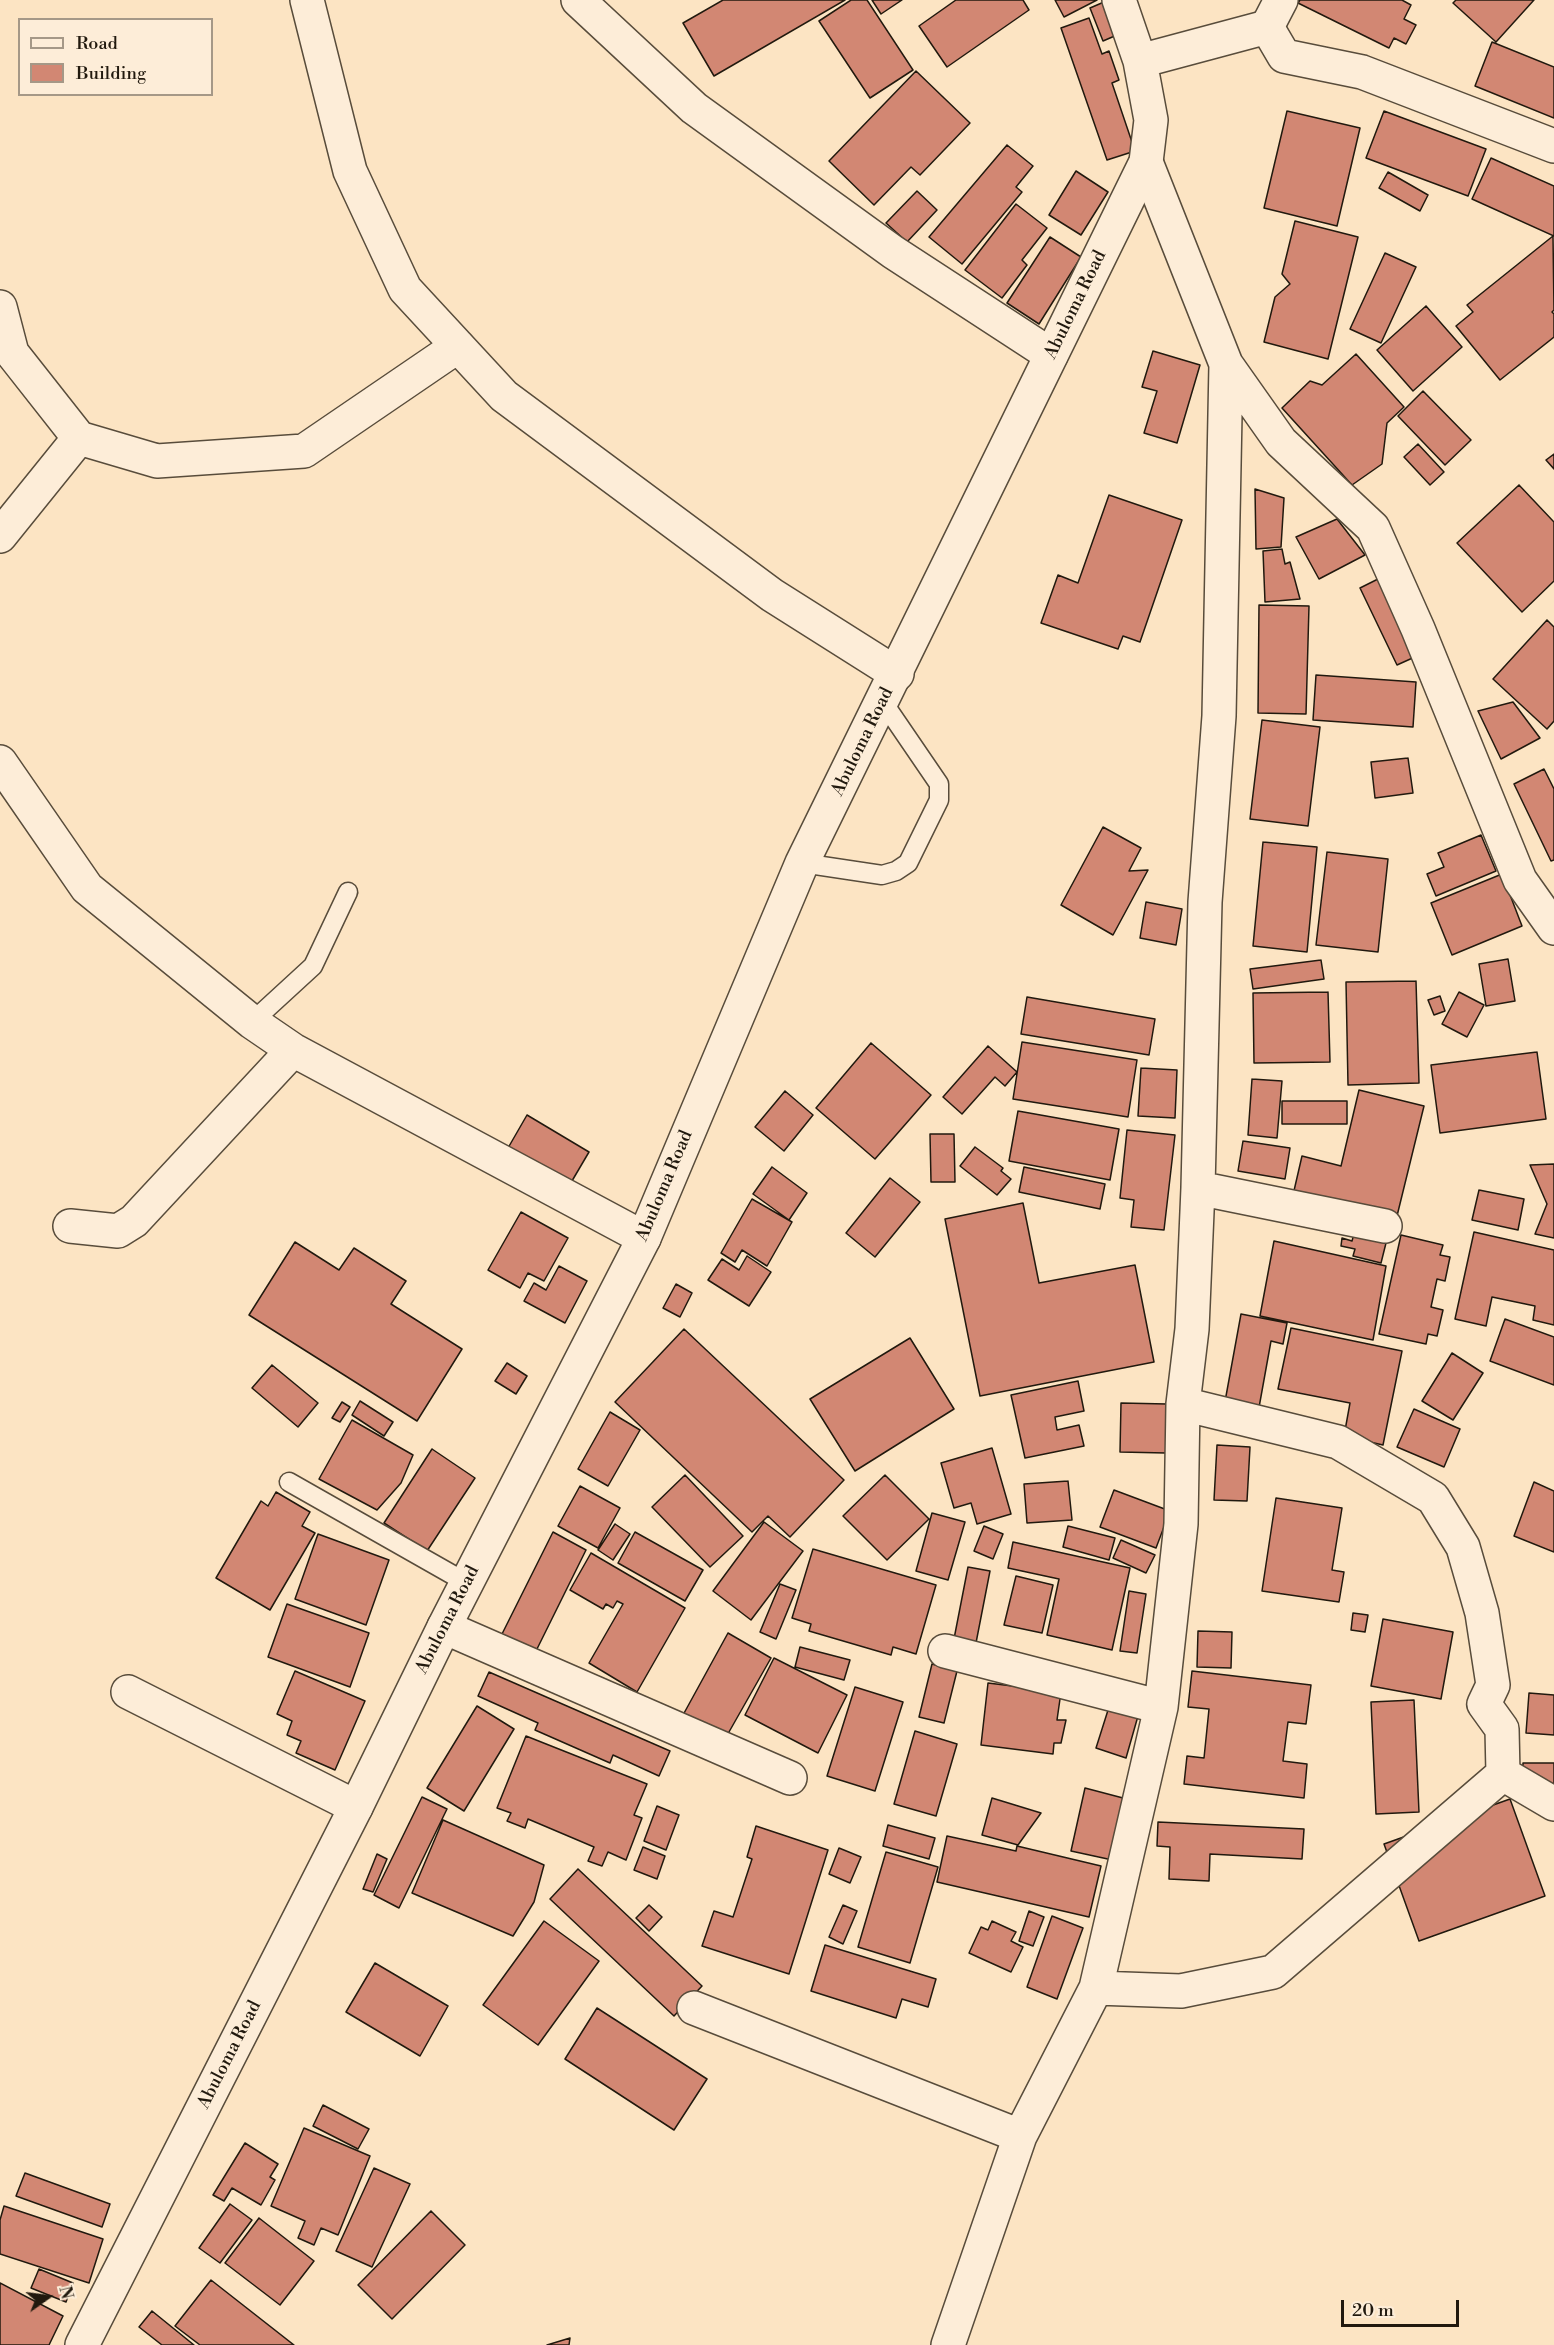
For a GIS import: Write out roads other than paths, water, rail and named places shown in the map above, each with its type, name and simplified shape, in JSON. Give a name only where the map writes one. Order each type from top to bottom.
[{"type":"street","points":[[307,0],[350,171],[405,289],[504,396],[772,595],[890,688]]},
{"type":"street","points":[[578,0],[694,108],[893,252],[1052,355]]},
{"type":"street","name":"Abuloma Road","points":[[82,2345],[356,1807],[444,1627],[644,1238],[802,863],[890,688],[1146,162],[1151,120],[1140,61],[1119,0]]},
{"type":"street","points":[[1140,61],[1274,13],[1284,56],[1362,72],[1554,146]]},
{"type":"street","points":[[1146,162],[1226,364],[1281,442],[1373,528],[1418,629],[1520,880],[1554,928]]},
{"type":"street","points":[[0,308],[12,353],[79,438],[157,461],[304,451],[458,346]]},
{"type":"street","points":[[951,2342],[1020,2136],[1096,1988],[1161,1707],[1180,1524],[1183,1404],[1192,1329],[1205,902],[1219,716],[1226,364]]},
{"type":"street","points":[[0,536],[79,438]]},
{"type":"street","points":[[0,762],[87,888],[252,1022],[293,1050],[644,1238]]},
{"type":"street","points":[[70,1226],[118,1231],[134,1221],[293,1050]]},
{"type":"street","points":[[1198,1188],[1385,1226]]},
{"type":"street","points":[[1183,1404],[1338,1442],[1433,1498],[1463,1547],[1482,1613],[1493,1685],[1484,1704],[1502,1729],[1503,1774]]},
{"type":"street","points":[[444,1627],[790,1778]]},
{"type":"street","points":[[945,1651],[1161,1707]]},
{"type":"street","points":[[128,1692],[356,1807]]},
{"type":"street","points":[[1503,1774],[1554,1804]]},
{"type":"street","points":[[1096,1988],[1181,1991],[1273,1972],[1503,1774]]},
{"type":"street","points":[[694,2008],[1020,2136]]},
{"type":"lane","points":[[802,863],[882,875],[896,871],[908,863],[939,800],[939,784],[890,688]]},
{"type":"lane","points":[[252,1022],[313,966],[348,892]]},
{"type":"lane","points":[[289,1482],[467,1583]]}]
